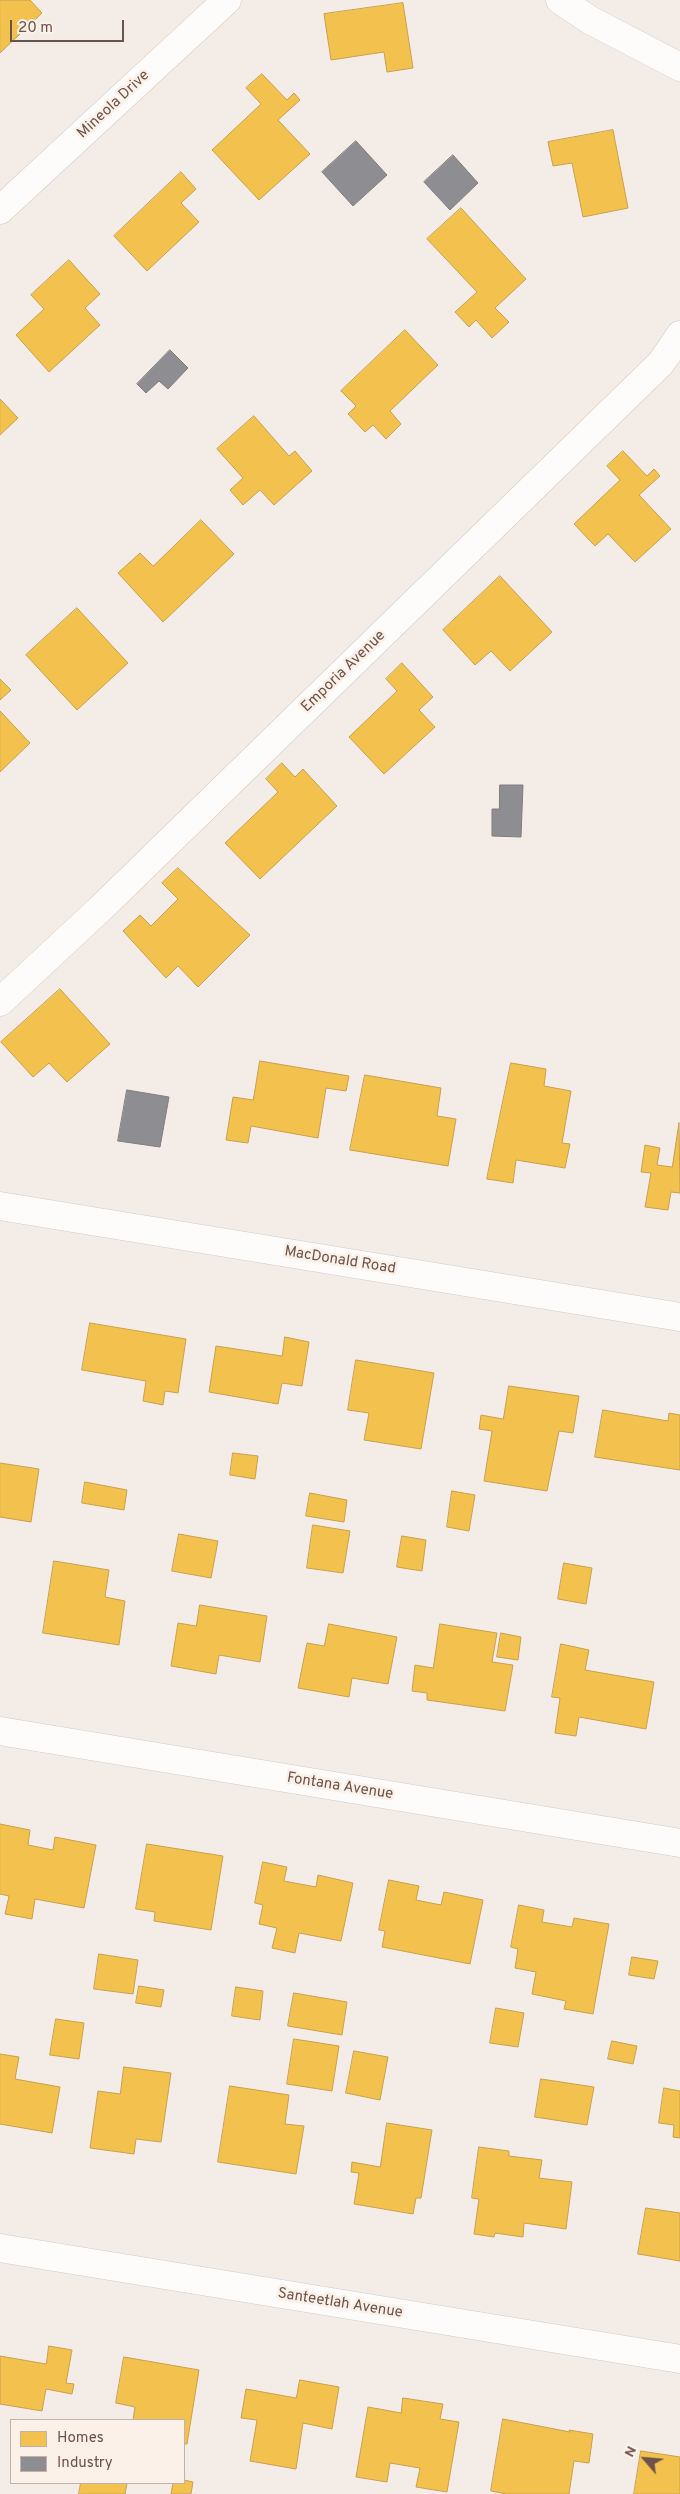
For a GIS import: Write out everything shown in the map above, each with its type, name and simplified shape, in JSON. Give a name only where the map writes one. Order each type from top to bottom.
[{"type":"street","name":"Mineola Drive","points":[[0,210],[227,0]]},
{"type":"street","points":[[560,0],[590,20],[680,67]]},
{"type":"street","name":"Emporia Avenue","points":[[0,1002],[115,894],[661,363],[680,335]]},
{"type":"street","name":"MacDonald Road","points":[[0,1206],[680,1317]]},
{"type":"street","name":"Fontana Avenue","points":[[0,1731],[680,1843]]},
{"type":"street","name":"Santeetlah Avenue","points":[[0,2248],[680,2360]]},
{"type":"building: Homes","points":[[0,0],[30,0],[42,13],[0,53]]},
{"type":"building: Homes","points":[[403,3],[413,68],[387,72],[384,52],[331,60],[324,14]]},
{"type":"building: Homes","points":[[262,74],[287,100],[294,93],[300,100],[278,120],[310,154],[259,200],[212,150],[261,104],[246,88]]},
{"type":"building: Homes","points":[[613,130],[628,208],[583,217],[572,163],[553,166],[548,142]]},
{"type":"building: Homes","points":[[181,172],[196,189],[181,203],[199,222],[147,271],[114,236]]},
{"type":"building: Homes","points":[[461,208],[526,279],[495,308],[509,322],[492,338],[476,320],[469,327],[455,312],[477,292],[427,239]]},
{"type":"building: Homes","points":[[69,260],[100,294],[85,308],[100,325],[49,372],[16,335],[44,309],[31,295]]},
{"type":"building: Homes","points":[[405,330],[438,365],[390,411],[401,424],[386,439],[373,425],[365,432],[348,414],[356,406],[341,391]]},
{"type":"building: Homes","points":[[0,399],[18,418],[0,435]]},
{"type":"building: Homes","points":[[254,416],[289,456],[295,451],[312,471],[274,505],[260,490],[243,505],[230,490],[243,478],[217,449]]},
{"type":"building: Homes","points":[[623,451],[647,476],[654,469],[660,476],[639,495],[671,529],[635,562],[608,534],[595,546],[574,524],[620,480],[607,466]]},
{"type":"building: Homes","points":[[201,520],[234,554],[163,622],[118,573],[140,553],[153,566]]},
{"type":"building: Homes","points":[[500,576],[552,632],[510,671],[491,651],[475,665],[443,630]]},
{"type":"building: Homes","points":[[77,608],[128,663],[77,710],[26,655]]},
{"type":"building: Homes","points":[[402,663],[433,697],[419,710],[435,727],[384,774],[349,737],[397,691],[386,679]]},
{"type":"building: Homes","points":[[0,679],[11,690],[0,700]]},
{"type":"building: Homes","points":[[0,711],[30,743],[0,772]]},
{"type":"building: Homes","points":[[282,763],[295,777],[303,769],[337,806],[260,879],[225,843],[278,792],[266,779]]},
{"type":"building: Homes","points":[[178,868],[250,935],[198,987],[178,966],[166,978],[123,931],[140,915],[151,926],[178,899],[162,883]]},
{"type":"building: Homes","points":[[60,989],[110,1044],[67,1082],[49,1063],[33,1077],[1,1042]]},
{"type":"building: Homes","points":[[260,1061],[349,1076],[346,1091],[326,1088],[318,1138],[251,1126],[248,1143],[226,1140],[233,1097],[253,1100]]},
{"type":"building: Homes","points":[[511,1063],[546,1069],[544,1086],[571,1091],[562,1143],[570,1144],[565,1168],[516,1160],[513,1183],[487,1179]]},
{"type":"building: Homes","points":[[365,1075],[441,1088],[437,1116],[456,1119],[448,1166],[350,1150]]},
{"type":"building: Homes","points":[[679,1123],[680,1193],[671,1192],[668,1210],[645,1207],[651,1173],[641,1172],[645,1145],[660,1148],[657,1165],[672,1167]]},
{"type":"building: Homes","points":[[90,1323],[186,1339],[178,1393],[165,1391],[163,1405],[143,1401],[146,1381],[82,1370]]},
{"type":"building: Homes","points":[[285,1337],[309,1342],[302,1386],[282,1383],[278,1404],[209,1392],[216,1346],[282,1356]]},
{"type":"building: Homes","points":[[356,1360],[434,1373],[421,1449],[364,1440],[369,1413],[348,1410]]},
{"type":"building: Homes","points":[[509,1386],[579,1396],[573,1433],[559,1431],[547,1491],[484,1481],[492,1431],[479,1429],[481,1415],[503,1419]]},
{"type":"building: Homes","points":[[603,1410],[668,1421],[669,1413],[680,1415],[680,1470],[595,1457]]},
{"type":"building: Homes","points":[[233,1453],[258,1456],[255,1479],[230,1475]]},
{"type":"building: Homes","points":[[0,1463],[39,1469],[31,1522],[0,1517]]},
{"type":"building: Homes","points":[[85,1482],[127,1490],[124,1510],[82,1503]]},
{"type":"building: Homes","points":[[452,1491],[475,1495],[469,1531],[447,1527]]},
{"type":"building: Homes","points":[[310,1493],[347,1500],[344,1522],[306,1516]]},
{"type":"building: Homes","points":[[313,1525],[350,1531],[343,1573],[307,1568]]},
{"type":"building: Homes","points":[[179,1534],[218,1541],[211,1578],[172,1571]]},
{"type":"building: Homes","points":[[402,1536],[426,1540],[422,1571],[397,1567]]},
{"type":"building: Homes","points":[[54,1561],[109,1570],[105,1597],[125,1601],[119,1645],[43,1633]]},
{"type":"building: Homes","points":[[564,1563],[592,1568],[586,1604],[558,1599]]},
{"type":"building: Homes","points":[[200,1605],[267,1616],[260,1662],[219,1655],[216,1674],[171,1666],[178,1623],[196,1626]]},
{"type":"building: Homes","points":[[329,1624],[397,1637],[388,1684],[352,1678],[349,1697],[298,1688],[307,1643],[324,1646]]},
{"type":"building: Homes","points":[[440,1624],[497,1633],[492,1662],[513,1665],[505,1711],[427,1700],[427,1693],[412,1691],[415,1665],[433,1668]]},
{"type":"building: Homes","points":[[501,1633],[521,1637],[518,1660],[497,1657]]},
{"type":"building: Homes","points":[[561,1644],[589,1650],[585,1670],[654,1682],[646,1729],[579,1717],[576,1736],[555,1733],[560,1698],[552,1697]]},
{"type":"building: Homes","points":[[0,1824],[30,1830],[28,1845],[53,1850],[55,1837],[96,1845],[84,1908],[35,1899],[32,1919],[5,1914],[9,1896],[0,1894]]},
{"type":"building: Homes","points":[[147,1844],[223,1856],[211,1930],[154,1921],[155,1912],[136,1909]]},
{"type":"building: Homes","points":[[263,1862],[287,1867],[284,1881],[316,1887],[318,1875],[353,1883],[341,1941],[299,1933],[295,1953],[272,1948],[277,1928],[259,1924],[263,1905],[255,1903]]},
{"type":"building: Homes","points":[[389,1880],[419,1886],[416,1900],[441,1905],[444,1892],[483,1900],[470,1964],[382,1947],[385,1931],[379,1930]]},
{"type":"building: Homes","points":[[519,1905],[544,1910],[542,1922],[572,1927],[574,1918],[609,1924],[593,2014],[564,2009],[566,2001],[532,1994],[536,1972],[515,1968],[518,1949],[511,1947]]},
{"type":"building: Homes","points":[[99,1954],[138,1960],[133,1994],[94,1989]]},
{"type":"building: Homes","points":[[632,1957],[658,1961],[654,1979],[629,1975]]},
{"type":"building: Homes","points":[[139,1986],[164,1990],[161,2007],[136,2003]]},
{"type":"building: Homes","points":[[236,1987],[263,1991],[260,2020],[232,2016]]},
{"type":"building: Homes","points":[[294,1993],[347,2002],[342,2035],[288,2026]]},
{"type":"building: Homes","points":[[496,2008],[524,2013],[518,2047],[490,2043]]},
{"type":"building: Homes","points":[[56,2019],[84,2023],[79,2059],[50,2055]]},
{"type":"building: Homes","points":[[294,2039],[339,2046],[332,2091],[287,2084]]},
{"type":"building: Homes","points":[[612,2041],[637,2046],[633,2064],[608,2059]]},
{"type":"building: Homes","points":[[354,2051],[388,2057],[380,2100],[346,2093]]},
{"type":"building: Homes","points":[[0,2054],[19,2057],[15,2079],[60,2087],[52,2133],[0,2124]]},
{"type":"building: Homes","points":[[124,2067],[171,2073],[161,2142],[136,2139],[134,2154],[90,2148],[98,2091],[120,2094]]},
{"type":"building: Homes","points":[[541,2079],[594,2087],[587,2125],[535,2117]]},
{"type":"building: Homes","points":[[230,2086],[289,2095],[285,2124],[304,2126],[296,2174],[218,2162]]},
{"type":"building: Homes","points":[[664,2088],[680,2091],[680,2138],[673,2137],[674,2125],[659,2123]]},
{"type":"building: Homes","points":[[387,2123],[432,2130],[421,2198],[416,2198],[413,2214],[354,2204],[359,2173],[351,2172],[352,2162],[380,2167]]},
{"type":"building: Homes","points":[[479,2147],[509,2151],[509,2156],[542,2160],[539,2178],[572,2182],[566,2229],[524,2223],[523,2237],[495,2233],[494,2237],[474,2234],[479,2199],[472,2198]]},
{"type":"building: Homes","points":[[646,2208],[680,2213],[680,2261],[638,2254]]},
{"type":"building: Homes","points":[[49,2346],[72,2350],[66,2383],[74,2384],[72,2394],[46,2389],[42,2411],[0,2404],[0,2356],[46,2364]]},
{"type":"building: Homes","points":[[124,2357],[199,2370],[187,2444],[185,2444],[185,2419],[133,2419],[135,2407],[116,2403]]},
{"type":"building: Homes","points":[[300,2380],[339,2387],[332,2429],[303,2423],[296,2469],[250,2461],[257,2420],[241,2418],[246,2389],[296,2398]]},
{"type":"building: Homes","points":[[403,2398],[443,2404],[440,2419],[459,2422],[447,2492],[416,2487],[420,2468],[390,2463],[387,2482],[356,2477],[368,2407],[401,2413]]},
{"type":"building: Homes","points":[[503,2419],[570,2432],[569,2430],[593,2434],[589,2463],[574,2461],[569,2494],[507,2494],[491,2491]]},
{"type":"building: Homes","points":[[641,2451],[680,2457],[680,2494],[634,2494]]},
{"type":"building: Homes","points":[[185,2480],[193,2482],[191,2494],[171,2494],[173,2484],[185,2484]]},
{"type":"building: Homes","points":[[81,2484],[127,2484],[125,2494],[79,2494]]},
{"type":"building: Industry","points":[[356,141],[387,175],[353,206],[322,172]]},
{"type":"building: Industry","points":[[453,155],[478,183],[450,210],[424,182]]},
{"type":"building: Industry","points":[[170,350],[188,368],[168,389],[159,381],[146,393],[137,384]]},
{"type":"building: Industry","points":[[500,785],[523,785],[521,837],[492,836],[492,809],[499,809]]},
{"type":"building: Industry","points":[[127,1090],[169,1097],[160,1147],[118,1141]]}]
